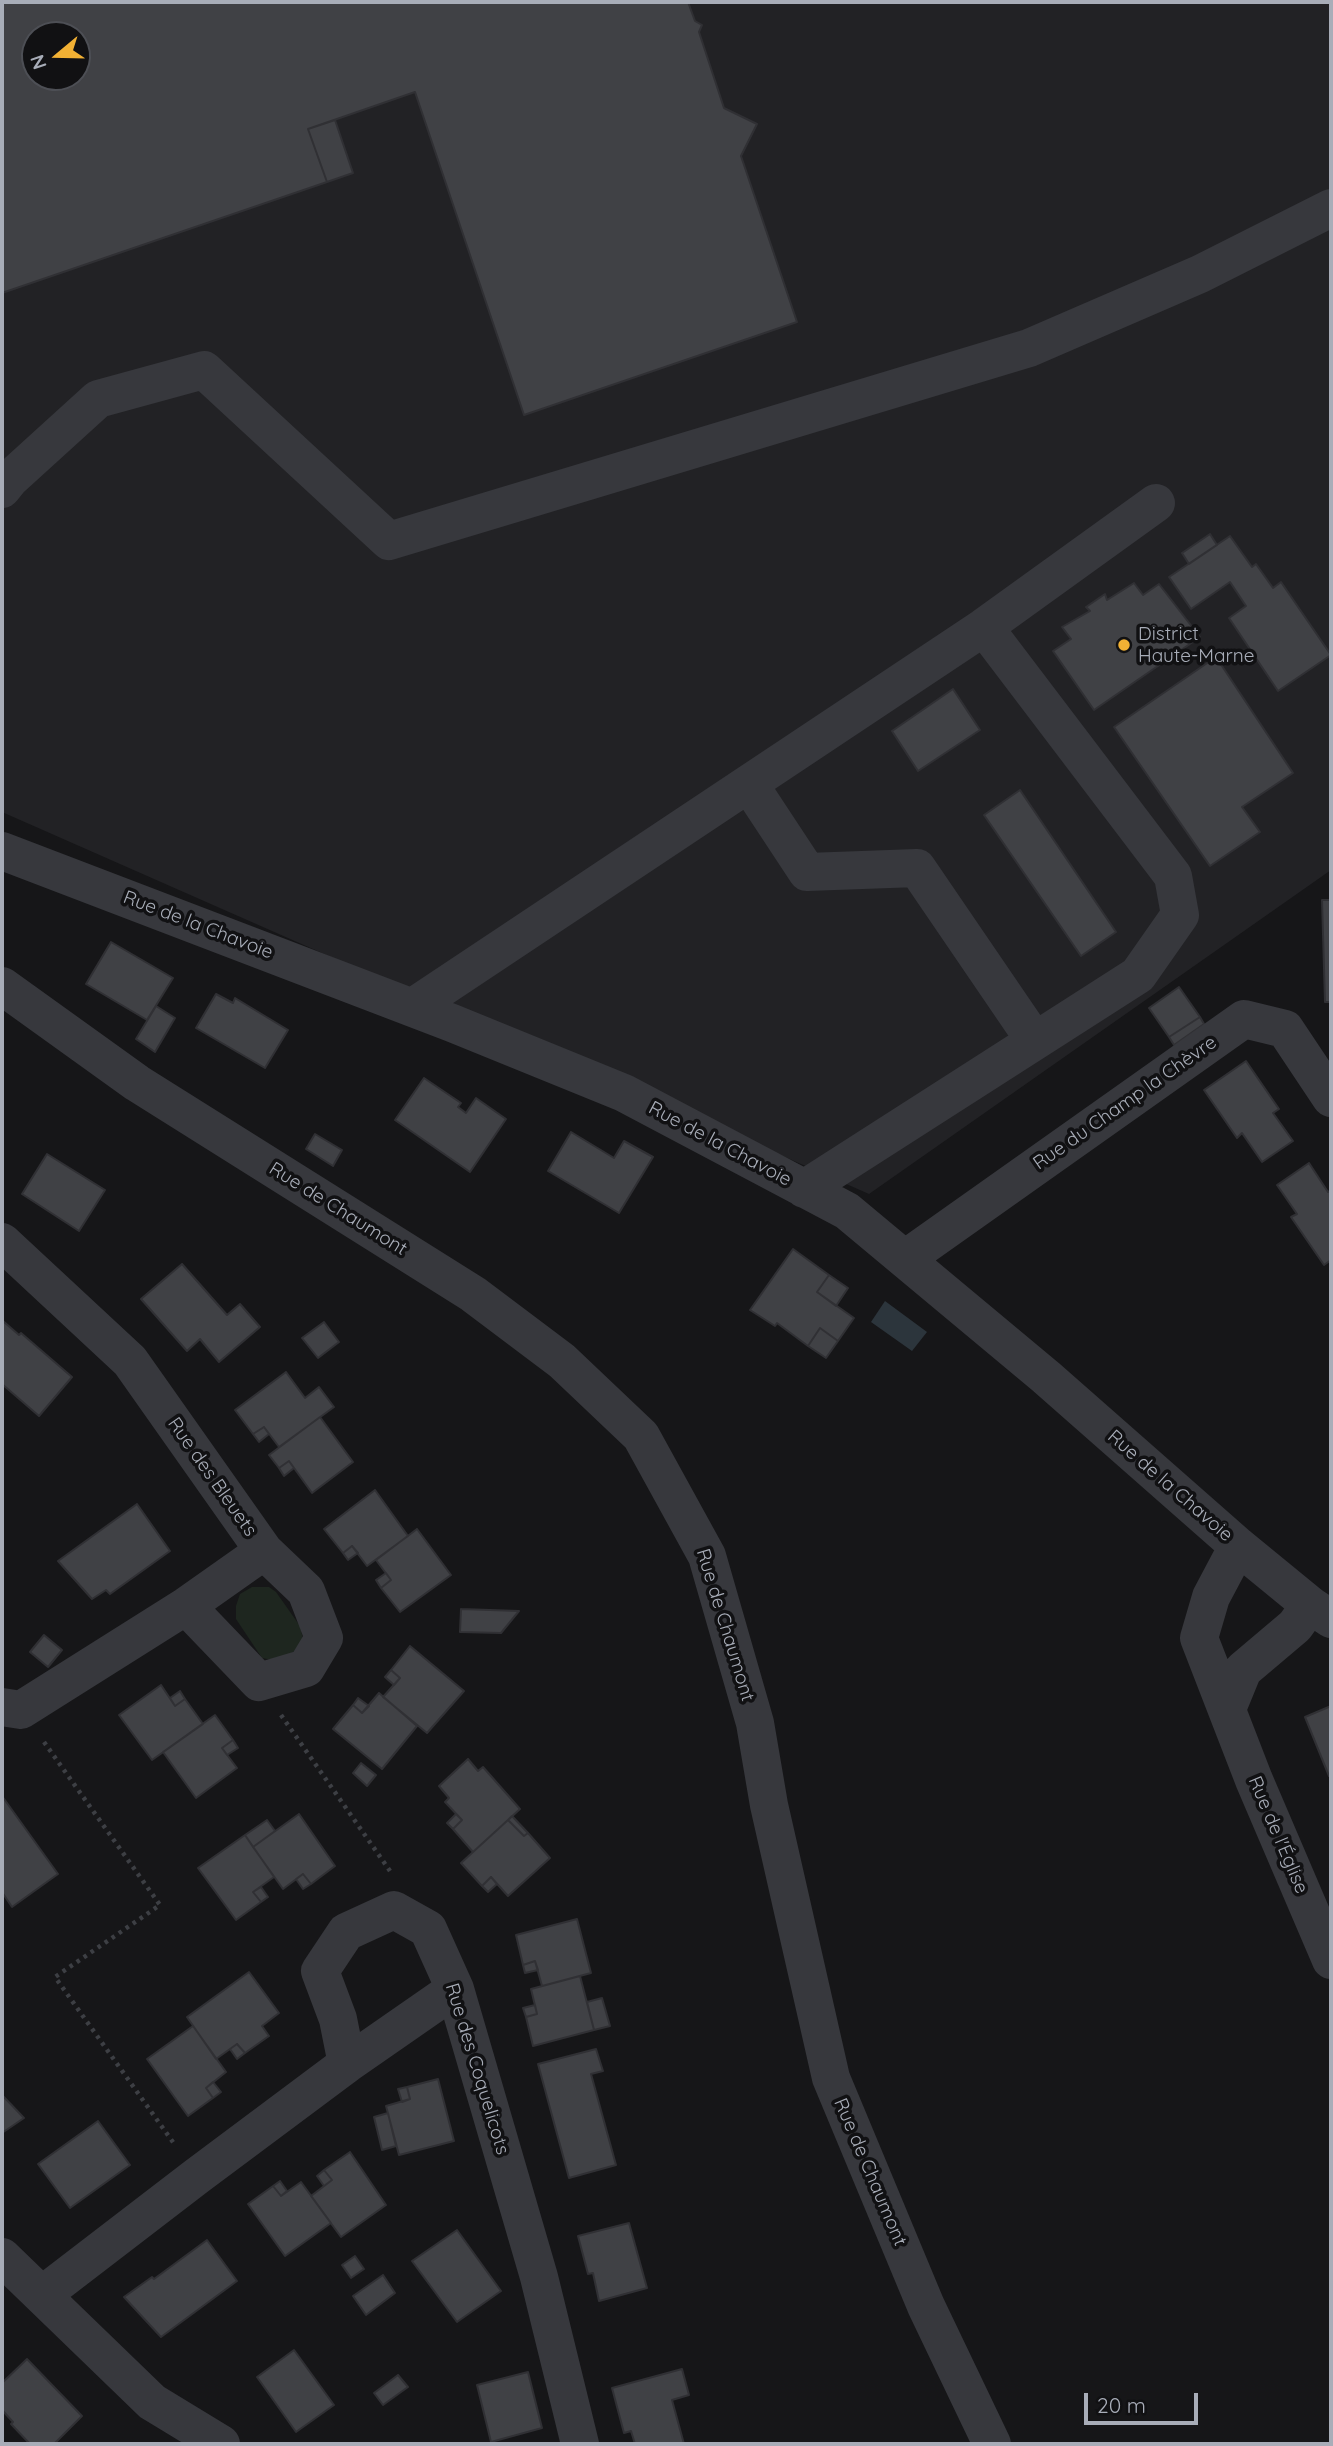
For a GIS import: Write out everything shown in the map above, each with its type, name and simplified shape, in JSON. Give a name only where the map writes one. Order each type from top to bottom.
[{"type":"street","points":[[6,484],[98,399],[204,370],[389,541],[1029,348],[1200,274],[1331,208]]},
{"type":"street","points":[[413,1007],[984,626],[1156,503]]},
{"type":"street","points":[[804,1189],[1138,975],[1180,915],[1173,876],[984,626]]},
{"type":"street","points":[[749,784],[807,872],[918,868],[1035,1041]]},
{"type":"street","name":"Rue de la Chavoie","points":[[2,851],[413,1007],[624,1093],[846,1211],[1046,1377],[1238,1546],[1320,1612]]},
{"type":"street","name":"Rue de Chaumont","points":[[2,986],[137,1083],[473,1294],[562,1361],[641,1436],[706,1556],[755,1723],[769,1805],[831,2078],[926,2306],[992,2444]]},
{"type":"street","name":"Rue du Champ la Chèvre","points":[[905,1259],[1244,1019],[1285,1029],[1331,1098]]},
{"type":"street","name":"Rue des Bleuets","points":[[2,1242],[130,1361],[264,1551],[186,1606],[12,1708]]},
{"type":"street","name":"Rue de l'Église","points":[[1238,1546],[1211,1597],[1199,1639],[1254,1780],[1331,1960]]},
{"type":"street","points":[[186,1606],[259,1682],[306,1668],[324,1638],[306,1591],[264,1551]]},
{"type":"street","points":[[1227,1709],[1243,1670],[1295,1626],[1320,1612]]},
{"type":"street","name":"Rue des Coquelicots","points":[[347,2064],[338,2019],[320,1971],[346,1931],[394,1910],[428,1929],[455,1989],[539,2277],[580,2444]]},
{"type":"street","points":[[42,2295],[347,2064],[455,1989]]},
{"type":"street","points":[[2,2257],[152,2402],[221,2444]]},
{"type":"path","points":[[259,1682],[394,1876]]},
{"type":"path","points":[[12,1708],[160,1905],[55,1977],[197,2176]]},
{"type":"shaded area","points":[[2,2],[1331,2],[1331,870],[869,1194],[2,812]]},
{"type":"shaded area","points":[[885,1301],[927,1332],[912,1351],[871,1322]]},
{"type":"shaded area","points":[[252,1587],[269,1587],[276,1592],[300,1626],[303,1639],[300,1648],[278,1661],[262,1658],[236,1619],[240,1594]]},
{"type":"building","points":[[2,2],[688,2],[695,21],[702,25],[699,32],[724,108],[757,124],[741,156],[797,322],[524,415],[415,92],[308,129],[327,182],[2,293]]},
{"type":"building","points":[[335,120],[353,173],[327,182],[308,129]]},
{"type":"building","points":[[1210,534],[1217,545],[1189,564],[1182,553]]},
{"type":"building","points":[[1230,536],[1252,567],[1256,564],[1273,588],[1281,582],[1331,655],[1278,691],[1229,618],[1246,606],[1230,582],[1191,609],[1169,577]]},
{"type":"building","name":"District Haute-Marne","points":[[1134,583],[1143,595],[1159,584],[1200,637],[1094,710],[1053,651],[1071,639],[1062,627],[1090,611],[1086,607],[1105,594],[1107,600]]},
{"type":"building","points":[[1216,657],[1293,773],[1242,807],[1260,832],[1210,866],[1114,727]]},
{"type":"building","points":[[953,689],[980,730],[918,771],[892,731]]},
{"type":"building","points":[[1020,790],[1116,932],[1081,956],[984,815]]},
{"type":"building","points":[[1322,900],[1331,900],[1331,1002],[1325,1002]]},
{"type":"building","points":[[111,942],[173,978],[147,1020],[86,984]]},
{"type":"building","points":[[1179,987],[1200,1017],[1169,1037],[1149,1008]]},
{"type":"building","points":[[216,994],[233,1003],[235,998],[288,1030],[265,1068],[196,1028]]},
{"type":"building","points":[[156,1006],[175,1018],[155,1052],[136,1039]]},
{"type":"building","points":[[1200,1017],[1204,1024],[1174,1045],[1169,1037]]},
{"type":"building","points":[[1246,1061],[1279,1109],[1273,1113],[1293,1141],[1262,1162],[1242,1133],[1237,1138],[1204,1090]]},
{"type":"building","points":[[424,1078],[461,1103],[458,1107],[466,1113],[476,1098],[506,1119],[470,1172],[395,1120]]},
{"type":"building","points":[[571,1132],[614,1158],[624,1141],[653,1157],[619,1213],[548,1171]]},
{"type":"building","points":[[315,1134],[342,1150],[333,1166],[306,1149]]},
{"type":"building","points":[[47,1154],[105,1190],[79,1231],[22,1194]]},
{"type":"building","points":[[1309,1163],[1328,1192],[1331,1190],[1331,1260],[1324,1265],[1291,1217],[1297,1214],[1277,1185]]},
{"type":"building","points":[[793,1249],[829,1275],[817,1292],[854,1318],[838,1341],[820,1328],[808,1346],[777,1323],[775,1326],[750,1310]]},
{"type":"building","points":[[182,1264],[227,1315],[240,1304],[260,1327],[219,1362],[200,1339],[187,1351],[141,1299]]},
{"type":"building","points":[[829,1275],[848,1288],[836,1306],[817,1292]]},
{"type":"building","points":[[3,1321],[72,1377],[39,1416],[2,1384]]},
{"type":"building","points":[[324,1322],[339,1342],[318,1358],[302,1338]]},
{"type":"building","points":[[820,1328],[838,1341],[826,1358],[808,1346]]},
{"type":"building","points":[[286,1372],[305,1398],[319,1387],[334,1407],[279,1447],[264,1427],[253,1434],[235,1410]]},
{"type":"building","points":[[320,1417],[353,1462],[312,1493],[289,1461],[279,1468],[269,1455]]},
{"type":"building","points":[[264,1427],[269,1434],[259,1442],[253,1434]]},
{"type":"building","points":[[289,1461],[294,1468],[284,1476],[279,1468]]},
{"type":"building","points":[[375,1490],[408,1536],[367,1566],[352,1546],[343,1553],[324,1529]]},
{"type":"building","points":[[137,1504],[170,1551],[110,1594],[106,1590],[92,1599],[58,1561]]},
{"type":"building","points":[[417,1529],[451,1575],[400,1612],[381,1588],[391,1580],[376,1560]]},
{"type":"building","points":[[352,1546],[358,1553],[348,1560],[343,1553]]},
{"type":"building","points":[[386,1573],[391,1580],[381,1588],[376,1580]]},
{"type":"building","points":[[461,1609],[519,1611],[501,1633],[460,1632]]},
{"type":"building","points":[[44,1635],[62,1650],[48,1667],[30,1652]]},
{"type":"building","points":[[410,1646],[464,1691],[427,1733],[383,1697],[400,1678],[391,1670]]},
{"type":"building","points":[[391,1670],[400,1678],[394,1685],[385,1677]]},
{"type":"building","points":[[161,1685],[175,1706],[185,1699],[203,1724],[152,1760],[119,1715]]},
{"type":"building","points":[[180,1691],[185,1699],[175,1706],[170,1698]]},
{"type":"building","points":[[379,1693],[417,1726],[382,1769],[333,1729],[353,1705],[362,1713]]},
{"type":"building","points":[[358,1698],[369,1706],[362,1713],[353,1705]]},
{"type":"building","points":[[1331,1706],[1331,1776],[1329,1776],[1305,1717]]},
{"type":"building","points":[[215,1715],[233,1740],[222,1748],[237,1768],[196,1798],[163,1752]]},
{"type":"building","points":[[233,1740],[238,1748],[227,1755],[222,1748]]},
{"type":"building","points":[[468,1759],[478,1771],[483,1767],[520,1809],[473,1852],[453,1829],[462,1820],[445,1802],[449,1798],[439,1786]]},
{"type":"building","points":[[361,1763],[376,1775],[367,1786],[353,1773]]},
{"type":"building","points":[[2,1796],[58,1874],[12,1907],[2,1892]]},
{"type":"building","points":[[299,1814],[335,1866],[311,1884],[303,1874],[283,1889],[253,1847]]},
{"type":"building","points":[[456,1814],[462,1820],[453,1829],[447,1823]]},
{"type":"building","points":[[512,1816],[528,1833],[524,1836],[508,1820]]},
{"type":"building","points":[[267,1820],[275,1831],[253,1847],[245,1835]]},
{"type":"building","points":[[508,1820],[524,1836],[528,1833],[550,1858],[508,1896],[491,1877],[482,1886],[461,1863]]},
{"type":"building","points":[[245,1835],[274,1877],[253,1892],[261,1902],[236,1920],[198,1868]]},
{"type":"building","points":[[303,1874],[311,1884],[303,1889],[296,1879]]},
{"type":"building","points":[[491,1877],[497,1884],[488,1892],[482,1886]]},
{"type":"building","points":[[261,1887],[268,1897],[261,1902],[253,1892]]},
{"type":"building","points":[[577,1919],[591,1973],[542,1986],[535,1961],[523,1965],[516,1935]]},
{"type":"building","points":[[535,1961],[538,1970],[525,1973],[523,1965]]},
{"type":"building","points":[[249,1972],[279,2013],[262,2026],[269,2036],[245,2053],[237,2044],[216,2059],[187,2017]]},
{"type":"building","points":[[580,1976],[594,2030],[533,2046],[526,2017],[537,2014],[531,1989]]},
{"type":"building","points":[[602,1998],[610,2026],[594,2030],[587,2002]]},
{"type":"building","points":[[535,2005],[537,2014],[526,2017],[523,2008]]},
{"type":"building","points":[[193,2026],[226,2072],[206,2088],[213,2098],[188,2116],[147,2059]]},
{"type":"building","points":[[237,2044],[245,2053],[237,2059],[230,2049]]},
{"type":"building","points":[[596,2049],[603,2071],[591,2074],[616,2165],[569,2178],[538,2064]]},
{"type":"building","points":[[438,2079],[454,2141],[399,2155],[386,2106],[410,2099],[407,2087]]},
{"type":"building","points":[[213,2082],[221,2092],[213,2098],[206,2088]]},
{"type":"building","points":[[407,2087],[410,2099],[402,2102],[398,2089]]},
{"type":"building","points":[[2,2095],[24,2118],[2,2133]]},
{"type":"building","points":[[388,2113],[396,2146],[382,2150],[374,2117]]},
{"type":"building","points":[[98,2121],[130,2165],[70,2208],[38,2164]]},
{"type":"building","points":[[350,2152],[386,2205],[341,2237],[311,2196],[332,2180],[324,2170]]},
{"type":"building","points":[[324,2170],[332,2180],[324,2186],[317,2176]]},
{"type":"building","points":[[280,2181],[287,2191],[281,2196],[273,2186]]},
{"type":"building","points":[[301,2182],[331,2223],[285,2256],[248,2204],[273,2186],[281,2196]]},
{"type":"building","points":[[629,2223],[647,2288],[599,2301],[593,2273],[588,2274],[578,2236]]},
{"type":"building","points":[[457,2230],[501,2291],[457,2322],[412,2261]]},
{"type":"building","points":[[207,2240],[237,2281],[161,2337],[124,2297],[152,2277],[154,2279]]},
{"type":"building","points":[[355,2256],[364,2269],[351,2278],[342,2265]]},
{"type":"building","points":[[383,2275],[395,2293],[366,2315],[353,2296]]},
{"type":"building","points":[[294,2350],[334,2405],[296,2432],[257,2377]]},
{"type":"building","points":[[27,2359],[82,2416],[54,2444],[30,2444],[2,2410],[2,2383]]},
{"type":"building","points":[[682,2369],[689,2395],[672,2400],[684,2444],[635,2444],[631,2431],[624,2433],[612,2388]]},
{"type":"building","points":[[528,2372],[542,2428],[491,2442],[477,2385]]},
{"type":"building","points":[[398,2375],[408,2387],[383,2405],[374,2393]]},
{"type":"place","name":"District Haute-Marne","points":[[1124,645]]}]
